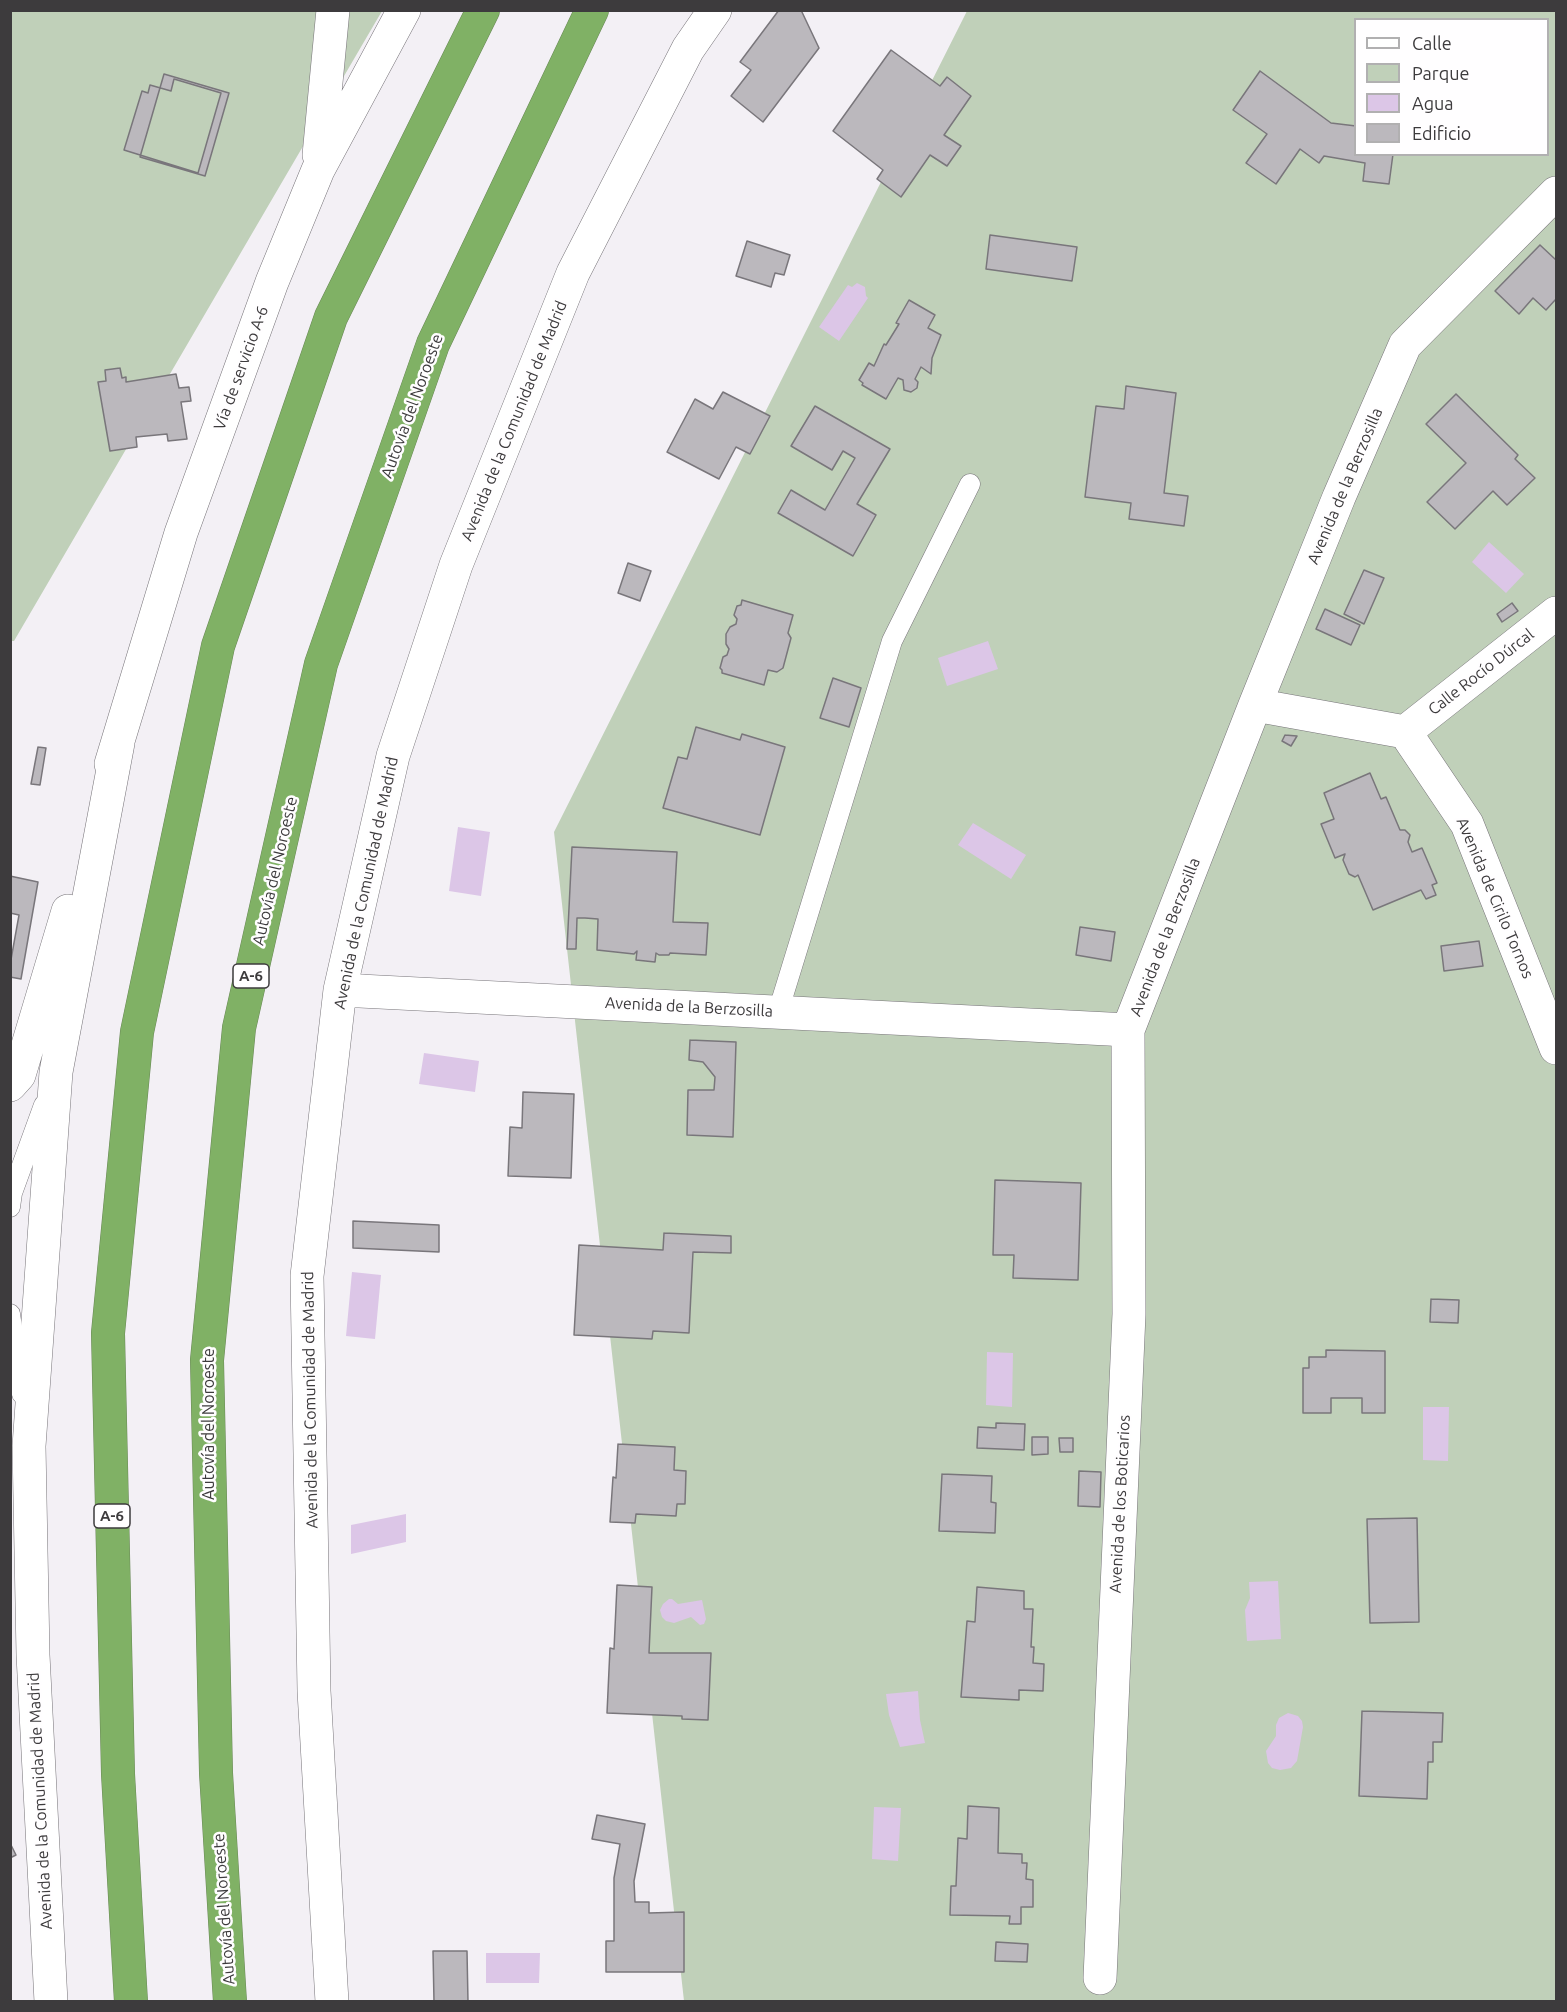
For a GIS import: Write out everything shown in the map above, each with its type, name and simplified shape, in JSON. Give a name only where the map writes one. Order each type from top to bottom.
[{"type":"highway","name":"A-6","points":[[131,2001],[118,1774],[108,1334],[137,1032],[218,646],[331,317],[483,10]]},
{"type":"highway","name":"Autovía del Noroeste","points":[[230,2001],[216,1773],[207,1360],[239,1028],[325,653],[433,344],[592,10]]},
{"type":"street","points":[[318,170],[333,10]]},
{"type":"street","name":"Vía de servicio A-6","points":[[118,743],[182,533],[272,282],[318,170],[404,10]]},
{"type":"street","name":"Avenida de la Comunidad de Madrid","points":[[332,2001],[314,1691],[308,1276],[340,990],[393,756],[456,565],[573,273],[688,49],[715,10]]},
{"type":"street","name":"Avenida de la Berzosilla","points":[[340,990],[1128,1030],[1339,497],[1405,345],[1557,193]]},
{"type":"street","name":"Calle Rocío Dúrcal","points":[[1405,732],[1557,613]]},
{"type":"street","points":[[1255,705],[1405,732]]},
{"type":"street","name":"Avenida de Cirilo Tornos","points":[[1405,732],[1467,824],[1557,1048]]},
{"type":"street","points":[[10,1085],[19,1075],[118,743]]},
{"type":"street","name":"Avenida de la Comunidad de Madrid","points":[[51,2001],[33,1655],[29,1446],[56,1072],[118,743]]},
{"type":"street","name":"Avenida de los Boticarios","points":[[1100,1978],[1129,1314],[1128,1030]]},
{"type":"street","points":[[10,1539],[33,1655]]},
{"type":"lane","points":[[778,1012],[892,641],[970,484]]},
{"type":"lane","points":[[10,1207],[12,1193],[56,1072]]},
{"type":"lane","points":[[10,1314],[29,1446]]},
{"type":"green space","points":[[11,11],[382,11],[14,641],[11,641]]},
{"type":"green space","points":[[967,11],[1556,11],[1556,2001],[684,2001],[554,832]]},
{"type":"water","points":[[857,283],[865,287],[868,298],[839,341],[819,327],[848,285],[852,287]]},
{"type":"water","points":[[1489,542],[1524,574],[1506,593],[1472,562]]},
{"type":"water","points":[[988,641],[998,669],[947,686],[938,658]]},
{"type":"water","points":[[973,823],[1026,855],[1011,879],[958,845]]},
{"type":"water","points":[[458,827],[490,832],[481,896],[449,891]]},
{"type":"water","points":[[424,1053],[479,1061],[475,1092],[419,1084]]},
{"type":"water","points":[[352,1272],[381,1275],[375,1339],[346,1336]]},
{"type":"water","points":[[987,1352],[1013,1353],[1012,1407],[986,1405]]},
{"type":"water","points":[[1423,1407],[1449,1407],[1448,1461],[1423,1460]]},
{"type":"water","points":[[406,1514],[406,1542],[351,1554],[351,1525]]},
{"type":"water","points":[[1278,1581],[1281,1639],[1247,1641],[1245,1610],[1250,1598],[1249,1582]]},
{"type":"water","points":[[669,1599],[678,1604],[702,1600],[706,1619],[704,1624],[700,1625],[691,1617],[674,1623],[666,1621],[660,1610]]},
{"type":"water","points":[[918,1691],[920,1720],[925,1743],[900,1747],[889,1715],[886,1694]]},
{"type":"water","points":[[1288,1713],[1298,1716],[1303,1727],[1297,1761],[1291,1768],[1280,1770],[1272,1768],[1268,1763],[1266,1751],[1276,1736],[1276,1725],[1279,1718]]},
{"type":"water","points":[[874,1807],[901,1808],[898,1861],[872,1859]]},
{"type":"water","points":[[486,1953],[540,1953],[539,1983],[486,1983]]},
{"type":"building","points":[[779,10],[801,10],[819,48],[763,122],[731,96],[751,70],[740,62]]},
{"type":"building","points":[[891,50],[940,86],[947,77],[971,96],[944,135],[961,146],[947,166],[930,155],[901,197],[877,179],[883,170],[833,131]]},
{"type":"building","points":[[1260,71],[1331,123],[1354,126],[1354,156],[1393,156],[1389,184],[1363,181],[1365,163],[1324,156],[1319,163],[1300,149],[1276,184],[1246,163],[1267,134],[1233,110]]},
{"type":"building","points":[[164,74],[229,93],[205,176],[140,157]]},
{"type":"building","points":[[174,79],[221,93],[198,173],[124,150],[142,91],[148,93],[150,85],[171,91]]},
{"type":"building","points":[[990,235],[1077,247],[1072,281],[986,269]]},
{"type":"building","points":[[747,241],[790,255],[784,275],[775,273],[771,287],[736,276]]},
{"type":"building","points":[[1540,245],[1556,260],[1556,299],[1546,310],[1533,298],[1519,314],[1495,291]]},
{"type":"building","points":[[909,300],[935,315],[928,328],[941,335],[932,358],[931,374],[921,367],[915,379],[918,382],[917,388],[911,392],[904,390],[903,380],[898,378],[886,399],[862,385],[863,383],[859,380],[869,363],[874,366],[884,344],[886,345],[899,324],[896,323]]},
{"type":"building","points":[[120,368],[122,378],[126,377],[126,382],[176,374],[179,388],[189,387],[191,401],[181,402],[187,439],[168,441],[167,434],[136,437],[137,447],[110,451],[98,382],[106,381],[105,370]]},
{"type":"building","points":[[1126,386],[1176,393],[1164,493],[1188,496],[1184,526],[1129,519],[1131,503],[1085,497],[1096,406],[1124,409]]},
{"type":"building","points":[[723,392],[770,416],[750,454],[736,447],[719,479],[667,452],[695,399],[713,409]]},
{"type":"building","points":[[1456,394],[1518,455],[1515,459],[1535,478],[1507,505],[1493,491],[1455,529],[1427,502],[1466,463],[1426,424]]},
{"type":"building","points":[[815,406],[890,449],[857,504],[876,515],[853,556],[778,513],[791,490],[825,510],[855,458],[843,451],[832,470],[791,446]]},
{"type":"building","points":[[628,563],[651,571],[640,601],[618,593]]},
{"type":"building","points":[[1364,570],[1384,578],[1364,624],[1344,614]]},
{"type":"building","points":[[742,600],[793,615],[788,633],[791,638],[783,668],[777,672],[768,670],[764,685],[722,673],[720,668],[723,657],[727,655],[729,649],[726,644],[726,634],[730,627],[736,624],[737,619],[734,615]]},
{"type":"building","points":[[1512,603],[1518,611],[1502,622],[1497,614]]},
{"type":"building","points":[[1325,609],[1360,625],[1351,645],[1316,629]]},
{"type":"building","points":[[833,678],[861,688],[849,727],[820,718]]},
{"type":"building","points":[[696,727],[740,740],[742,734],[785,747],[760,835],[663,808],[678,757],[687,759]]},
{"type":"building","points":[[1285,735],[1297,736],[1291,746],[1282,741]]},
{"type":"building","points":[[38,747],[46,748],[40,785],[31,784]]},
{"type":"building","points":[[1370,773],[1381,799],[1386,797],[1400,830],[1405,830],[1410,835],[1408,842],[1412,852],[1422,848],[1437,883],[1432,885],[1436,895],[1426,899],[1421,890],[1373,910],[1358,875],[1355,877],[1349,874],[1343,860],[1345,854],[1335,858],[1321,824],[1334,819],[1324,793]]},
{"type":"building","points":[[572,847],[677,852],[673,922],[708,923],[706,955],[670,953],[659,955],[656,953],[655,962],[636,960],[637,951],[634,954],[597,950],[598,919],[585,918],[577,918],[576,949],[567,949]]},
{"type":"building","points":[[10,876],[38,882],[21,979],[10,977],[19,915],[10,913]]},
{"type":"building","points":[[1080,927],[1115,932],[1111,961],[1076,955]]},
{"type":"building","points":[[1479,941],[1483,966],[1444,971],[1441,946]]},
{"type":"building","points":[[690,1040],[736,1042],[733,1137],[687,1135],[688,1090],[714,1090],[715,1077],[703,1062],[689,1060]]},
{"type":"building","points":[[523,1092],[574,1094],[571,1178],[508,1176],[510,1127],[522,1128]]},
{"type":"building","points":[[995,1180],[1081,1183],[1078,1280],[1013,1278],[1014,1255],[993,1255]]},
{"type":"building","points":[[353,1221],[439,1225],[439,1252],[353,1248]]},
{"type":"building","points":[[664,1233],[731,1236],[731,1253],[693,1252],[689,1333],[653,1331],[652,1339],[574,1335],[579,1245],[663,1250]]},
{"type":"building","points":[[1431,1299],[1459,1300],[1458,1323],[1430,1322]]},
{"type":"building","points":[[1326,1350],[1385,1351],[1385,1413],[1362,1413],[1362,1398],[1331,1398],[1331,1413],[1303,1413],[1303,1368],[1309,1368],[1309,1357],[1326,1357]]},
{"type":"building","points":[[996,1423],[1025,1424],[1024,1450],[977,1448],[978,1427],[996,1428]]},
{"type":"building","points":[[1032,1437],[1048,1437],[1048,1454],[1032,1455]]},
{"type":"building","points":[[1059,1438],[1073,1438],[1073,1452],[1060,1452]]},
{"type":"building","points":[[618,1444],[675,1447],[674,1470],[686,1471],[685,1504],[677,1504],[676,1516],[636,1514],[635,1523],[610,1522]]},
{"type":"building","points":[[1079,1471],[1101,1472],[1100,1507],[1078,1506]]},
{"type":"building","points":[[942,1474],[992,1476],[991,1502],[996,1503],[995,1533],[939,1531]]},
{"type":"building","points":[[1417,1518],[1419,1622],[1370,1623],[1367,1519]]},
{"type":"building","points":[[617,1585],[652,1587],[649,1653],[711,1653],[708,1720],[682,1719],[682,1716],[607,1713],[610,1648],[614,1649]]},
{"type":"building","points":[[977,1587],[1024,1591],[1024,1609],[1033,1609],[1031,1647],[1034,1647],[1033,1663],[1044,1664],[1043,1691],[1019,1690],[1019,1700],[961,1697],[967,1621],[975,1622]]},
{"type":"building","points":[[1362,1711],[1443,1713],[1442,1742],[1433,1742],[1433,1762],[1428,1762],[1427,1799],[1359,1796]]},
{"type":"building","points":[[968,1806],[999,1808],[998,1853],[1022,1854],[1022,1863],[1027,1863],[1026,1879],[1033,1880],[1033,1907],[1021,1907],[1021,1924],[1009,1924],[1010,1916],[950,1915],[951,1886],[956,1886],[958,1838],[967,1839]]},
{"type":"building","points":[[597,1815],[645,1824],[634,1881],[635,1902],[649,1902],[649,1913],[684,1912],[684,1972],[606,1972],[606,1941],[614,1941],[614,1878],[620,1844],[592,1839]]},
{"type":"building","points":[[10,1843],[16,1855],[10,1858]]},
{"type":"building","points":[[996,1942],[1028,1944],[1027,1962],[995,1961]]},
{"type":"building","points":[[433,1951],[467,1951],[468,2002],[434,2002]]}]
